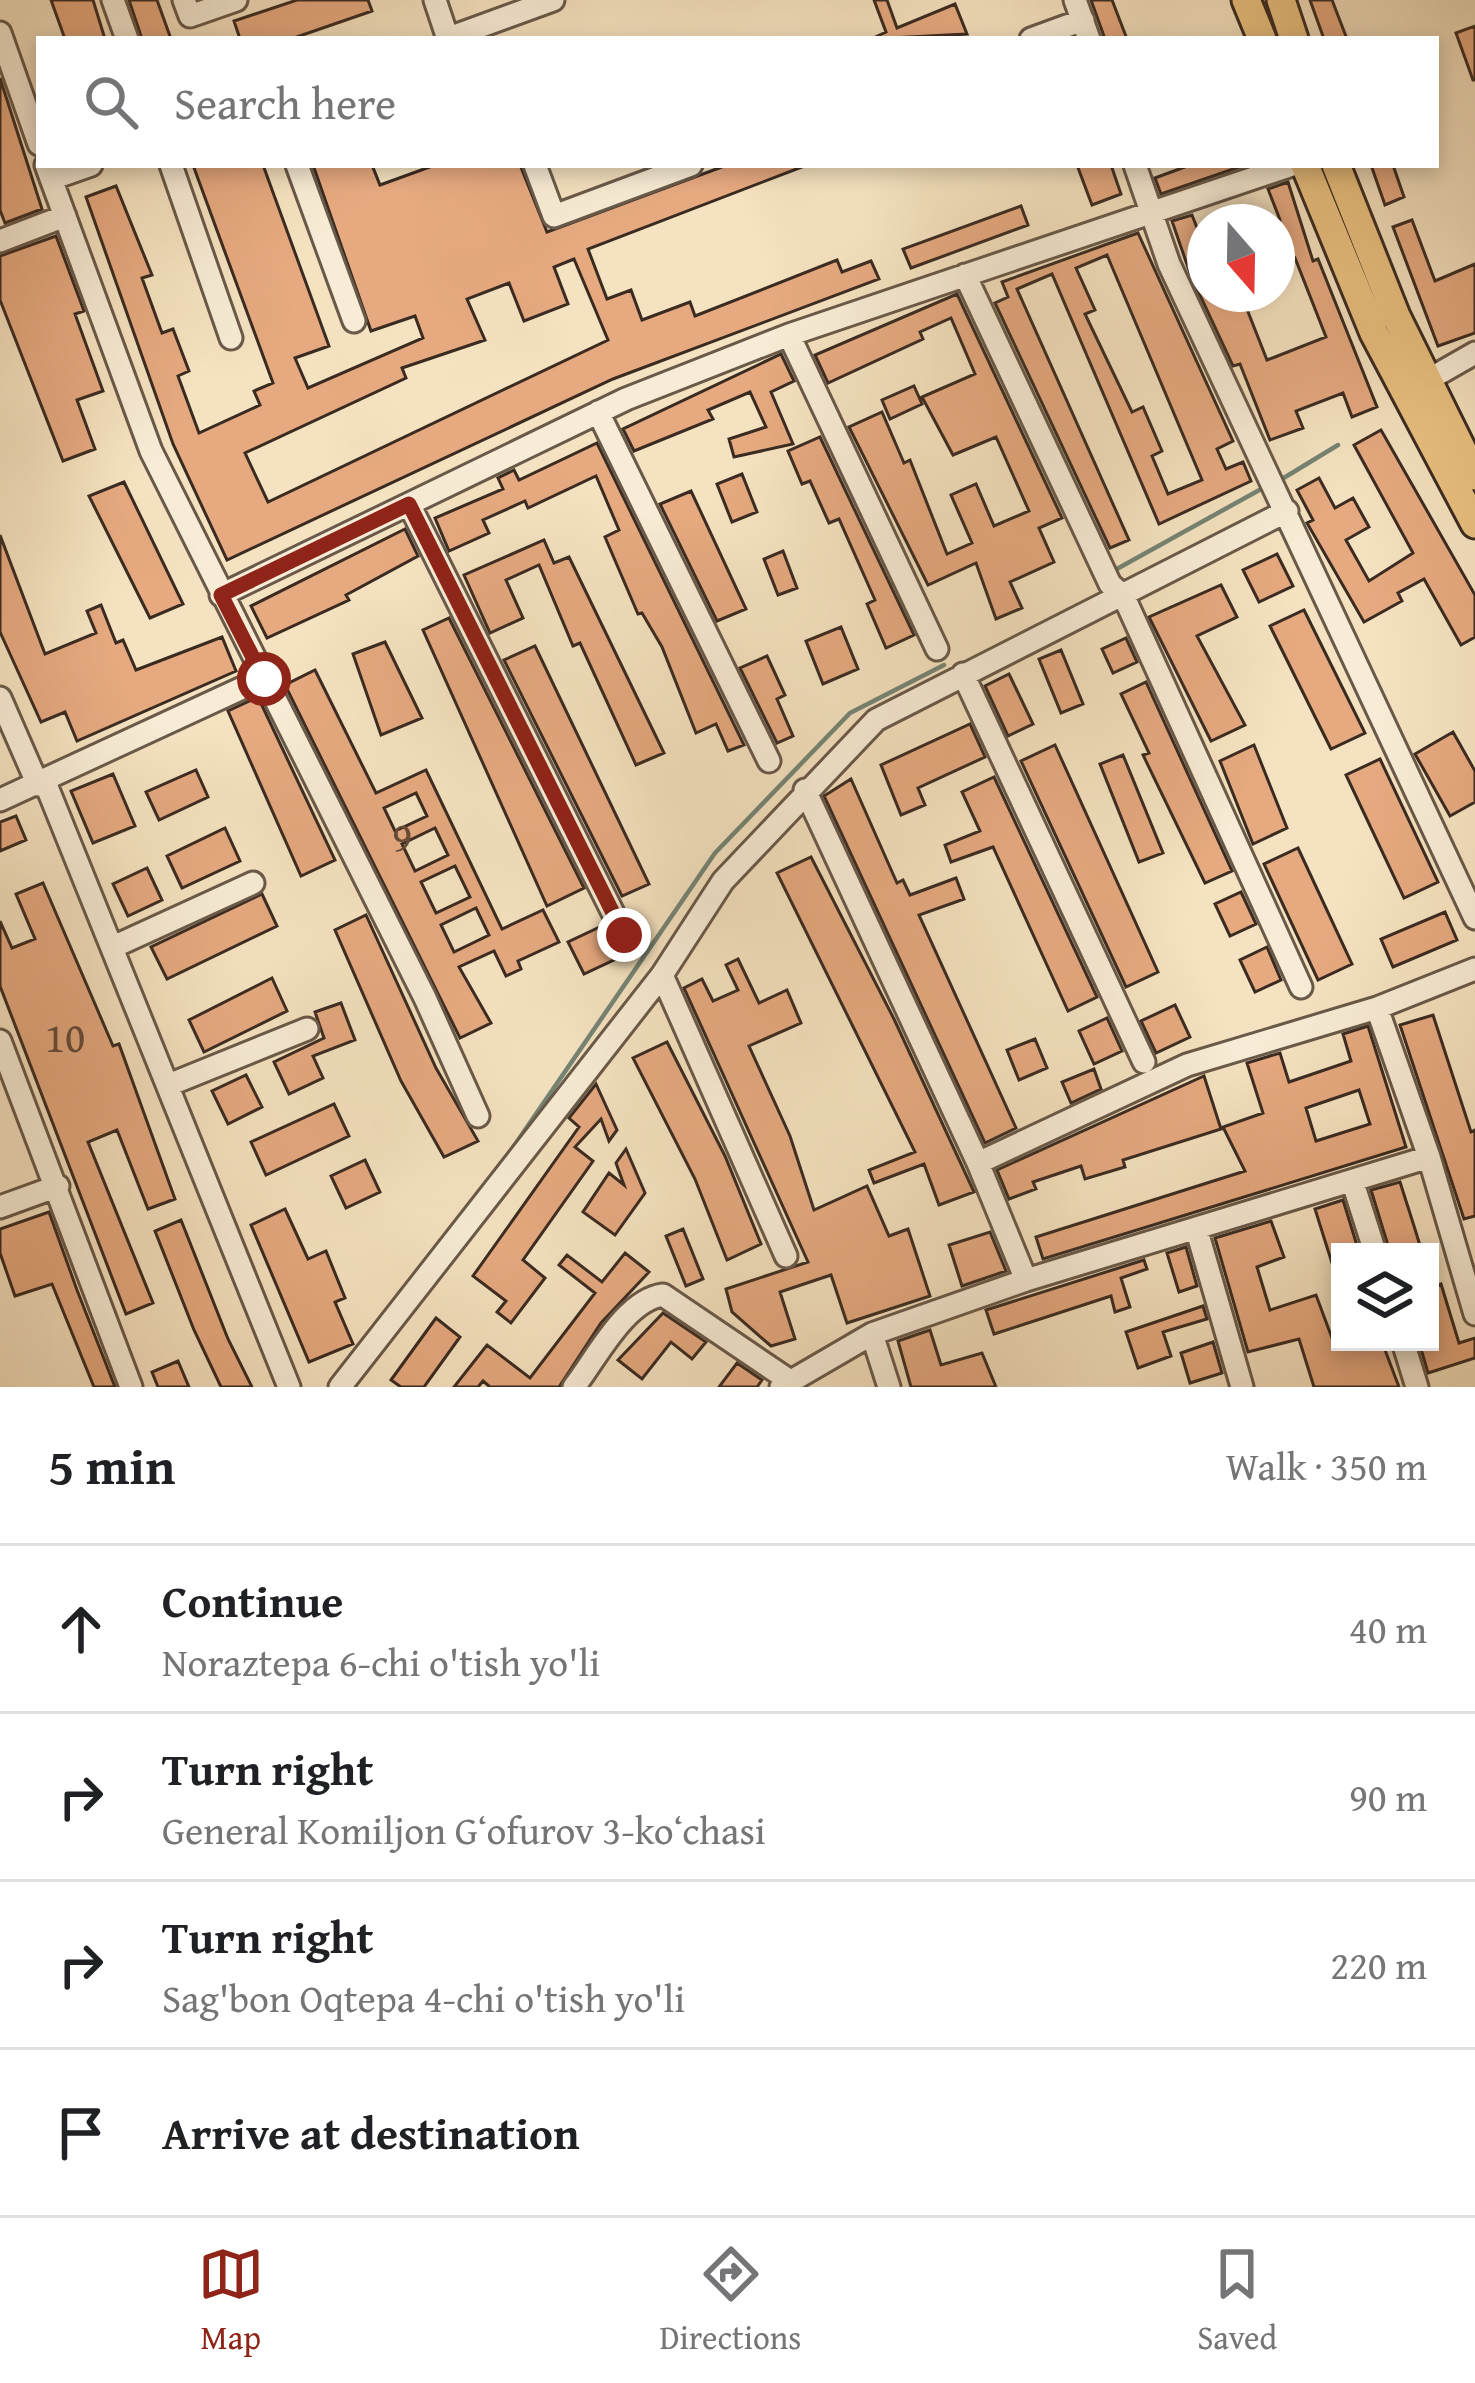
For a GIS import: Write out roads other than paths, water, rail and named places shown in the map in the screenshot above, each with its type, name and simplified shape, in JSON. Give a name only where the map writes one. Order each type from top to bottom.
[{"type":"main road","points":[[1246,0],[1261,36]]},
{"type":"main road","points":[[1281,0],[1293,36]]},
{"type":"main road","points":[[1306,168],[1384,353],[1475,524]]},
{"type":"main road","points":[[1337,168],[1426,381],[1475,476]]},
{"type":"street","points":[[113,0],[126,36]]},
{"type":"street","points":[[184,0],[190,16],[236,0]]},
{"type":"street","points":[[435,0],[446,36]]},
{"type":"street","points":[[455,36],[553,0]]},
{"type":"street","points":[[1039,36],[1082,20]]},
{"type":"street","points":[[0,33],[36,135]]},
{"type":"street","points":[[173,168],[231,338]]},
{"type":"street","points":[[298,168],[354,321]]},
{"type":"street","points":[[537,168],[554,216],[683,168]]},
{"type":"street","points":[[1137,168],[1169,264],[1475,918]]},
{"type":"street","points":[[221,595],[598,412],[789,335],[1284,168]]},
{"type":"street","points":[[49,172],[151,451],[425,998],[478,1116]]},
{"type":"street","points":[[0,242],[65,216]]},
{"type":"street","points":[[964,274],[1110,584],[1124,597],[1301,987]]},
{"type":"street","points":[[789,335],[937,650]]},
{"type":"street","points":[[1426,381],[1475,353]]},
{"type":"street","points":[[598,412],[769,761]]},
{"type":"street","points":[[409,504],[624,935]]},
{"type":"street","points":[[340,1387],[662,975],[723,881],[876,720],[1287,511]]},
{"type":"street","points":[[963,674],[1144,1061]]},
{"type":"street","points":[[0,800],[264,679]]},
{"type":"street","points":[[0,698],[171,1084],[224,1217],[253,1309],[289,1387]]},
{"type":"street","points":[[806,790],[978,1163],[1026,1280]]},
{"type":"street","points":[[113,947],[253,883]]},
{"type":"street","points":[[978,1163],[1187,1065],[1377,1008],[1475,969]]},
{"type":"street","points":[[662,975],[786,1256]]},
{"type":"street","points":[[1377,1008],[1429,1157],[1475,1314]]},
{"type":"street","points":[[171,1084],[307,1029]]},
{"type":"street","points":[[0,1041],[131,1387]]},
{"type":"street","points":[[574,1387],[631,1312],[650,1297],[662,1295],[784,1383],[872,1334],[1026,1280],[1429,1157]]},
{"type":"street","points":[[1353,1183],[1372,1243]]},
{"type":"street","points":[[0,1207],[58,1186]]},
{"type":"street","points":[[1197,1231],[1238,1386]]},
{"type":"street","points":[[872,1334],[889,1387]]},
{"type":"street","points":[[1406,1351],[1417,1387]]},
{"type":"waterway","points":[[1282,479],[1338,445]]},
{"type":"waterway","points":[[1115,570],[1263,488]]},
{"type":"waterway","points":[[503,1162],[715,853],[850,713],[944,665]]}]
